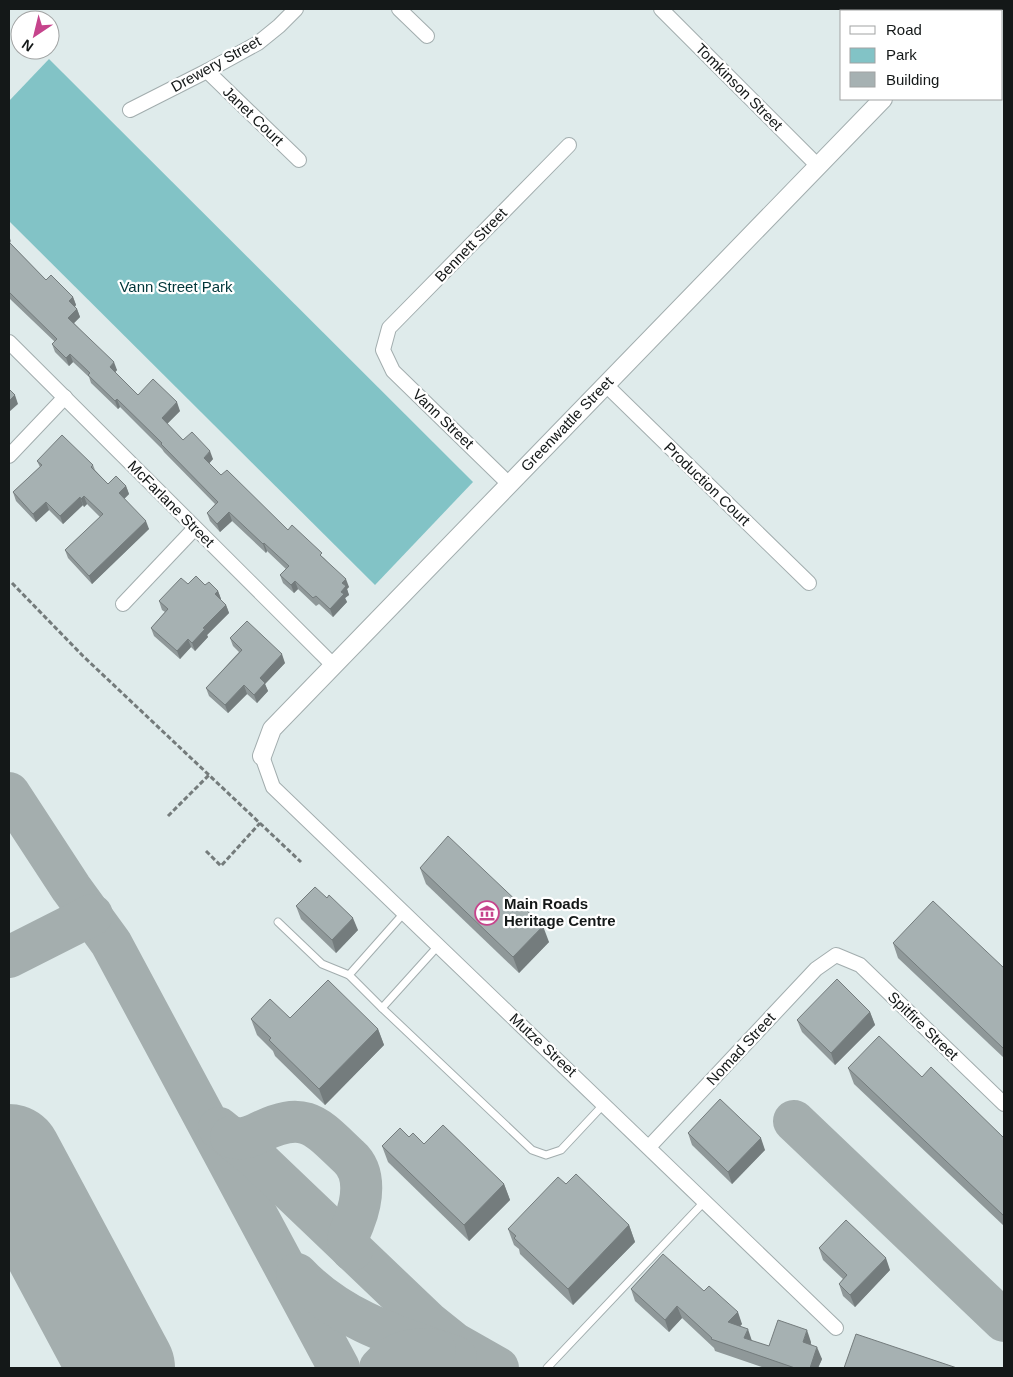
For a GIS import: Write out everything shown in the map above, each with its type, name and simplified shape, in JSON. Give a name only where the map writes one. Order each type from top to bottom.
[{"type":"street","name":"Drewery Street","points":[[130,110],[258,43],[296,9]]},
{"type":"street","points":[[399,9],[427,36]]},
{"type":"street","name":"Tomkinson Street","points":[[667,11],[818,166]]},
{"type":"street","name":"Janet Court","points":[[207,71],[299,160]]},
{"type":"street","name":"Greenwattle Street","points":[[262,756],[272,728],[883,100]]},
{"type":"street","name":"Bennett Street","points":[[383,350],[389,328],[569,145]]},
{"type":"street","name":"McFarlane Street","points":[[9,342],[333,665]]},
{"type":"street","name":"Vann Street","points":[[383,350],[393,371],[509,484]]},
{"type":"street","name":"Production Court","points":[[606,384],[809,583]]},
{"type":"street","points":[[9,456],[64,397]]},
{"type":"street","points":[[123,604],[195,528]]},
{"type":"street","name":"Mutze Street","points":[[262,756],[274,787],[836,1328]]},
{"type":"street","name":"Spitfire Street","points":[[836,955],[860,966],[1004,1104]]},
{"type":"street","name":"Nomad Street","points":[[649,1147],[816,969],[836,955]]},
{"type":"lane","points":[[349,975],[404,913]]},
{"type":"lane","points":[[278,922],[322,964],[349,975],[532,1150],[546,1155],[561,1150],[604,1104]]},
{"type":"lane","points":[[382,1008],[438,946]]},
{"type":"lane","points":[[547,1368],[704,1202]]},
{"type":"path","points":[[12,583],[83,656],[301,862]]},
{"type":"path","points":[[168,816],[209,775]]},
{"type":"path","points":[[206,851],[221,866],[260,823]]},
{"type":"green space","name":"Vann Street Park","points":[[50,60],[473,482],[375,585],[9,221],[9,101]]},
{"type":"building","points":[[9,242],[46,280],[51,275],[73,297],[69,301],[77,309],[68,318],[114,362],[110,367],[138,395],[153,379],[177,402],[162,418],[183,440],[192,432],[210,451],[204,458],[221,475],[227,470],[288,530],[292,525],[346,579],[342,583],[346,586],[341,592],[344,594],[330,609],[316,596],[313,598],[295,581],[291,585],[280,575],[289,566],[229,512],[217,524],[207,513],[218,502],[117,399],[115,401],[88,375],[90,373],[70,354],[66,358],[52,344],[57,339],[9,292]]},
{"type":"building","points":[[9,389],[15,395],[9,401]]},
{"type":"building","points":[[62,435],[93,465],[91,467],[108,484],[116,476],[126,486],[119,493],[146,521],[89,576],[65,550],[103,514],[84,496],[81,499],[80,497],[60,516],[46,502],[33,514],[13,492],[42,465],[37,461]]},
{"type":"building","points":[[196,576],[205,585],[209,582],[218,591],[215,594],[226,605],[203,628],[205,629],[192,643],[188,639],[177,651],[151,628],[168,609],[159,601],[181,578],[188,584]]},
{"type":"building","points":[[247,621],[282,654],[260,678],[265,683],[254,695],[244,685],[225,705],[206,688],[242,650],[230,638]]},
{"type":"building","name":"Main Roads Heritage Centre","points":[[448,836],[543,926],[513,957],[420,868]]},
{"type":"building","points":[[315,887],[327,898],[329,895],[353,918],[332,940],[296,906]]},
{"type":"building","points":[[933,901],[1004,968],[1004,1049],[893,943]]},
{"type":"building","points":[[837,979],[870,1012],[831,1053],[797,1020]]},
{"type":"building","points":[[328,980],[378,1029],[319,1089],[269,1040],[271,1038],[251,1019],[270,999],[290,1018]]},
{"type":"building","points":[[879,1036],[922,1077],[931,1067],[1004,1138],[1004,1216],[848,1068]]},
{"type":"building","points":[[720,1099],[761,1138],[728,1172],[688,1133]]},
{"type":"building","points":[[443,1125],[504,1184],[464,1225],[382,1146],[400,1128],[409,1137],[413,1133],[424,1144]]},
{"type":"building","points":[[576,1174],[629,1225],[568,1289],[514,1238],[516,1236],[508,1229],[558,1177],[566,1184]]},
{"type":"building","points":[[846,1220],[886,1258],[850,1295],[839,1284],[847,1275],[819,1248]]},
{"type":"building","points":[[663,1254],[704,1291],[709,1286],[738,1312],[728,1322],[748,1329],[744,1338],[769,1346],[778,1320],[807,1330],[803,1342],[817,1347],[810,1368],[795,1368],[711,1339],[677,1306],[665,1320],[631,1289]]},
{"type":"building","points":[[856,1334],[957,1368],[844,1368]]},
{"type":"taxiway","points":[[9,793],[71,888],[111,943],[339,1368]]},
{"type":"taxiway","points":[[9,957],[92,915]]},
{"type":"taxiway","points":[[794,1121],[1004,1321]]},
{"type":"taxiway","points":[[231,1137],[246,1138],[276,1125],[300,1122],[318,1130],[338,1146],[355,1164],[361,1179],[361,1197],[349,1236],[352,1250]]},
{"type":"taxiway","points":[[219,1128],[256,1158],[429,1323],[454,1343],[498,1368]]},
{"type":"taxiway","points":[[297,1274],[332,1304],[351,1315],[392,1334],[456,1357]]},
{"type":"taxiway","points":[[380,1368],[398,1354],[420,1349],[435,1350]]},
{"type":"runway","points":[[9,1157],[122,1368]]},
{"type":"place","name":"Main Roads Heritage Centre","points":[[487,913]]}]
